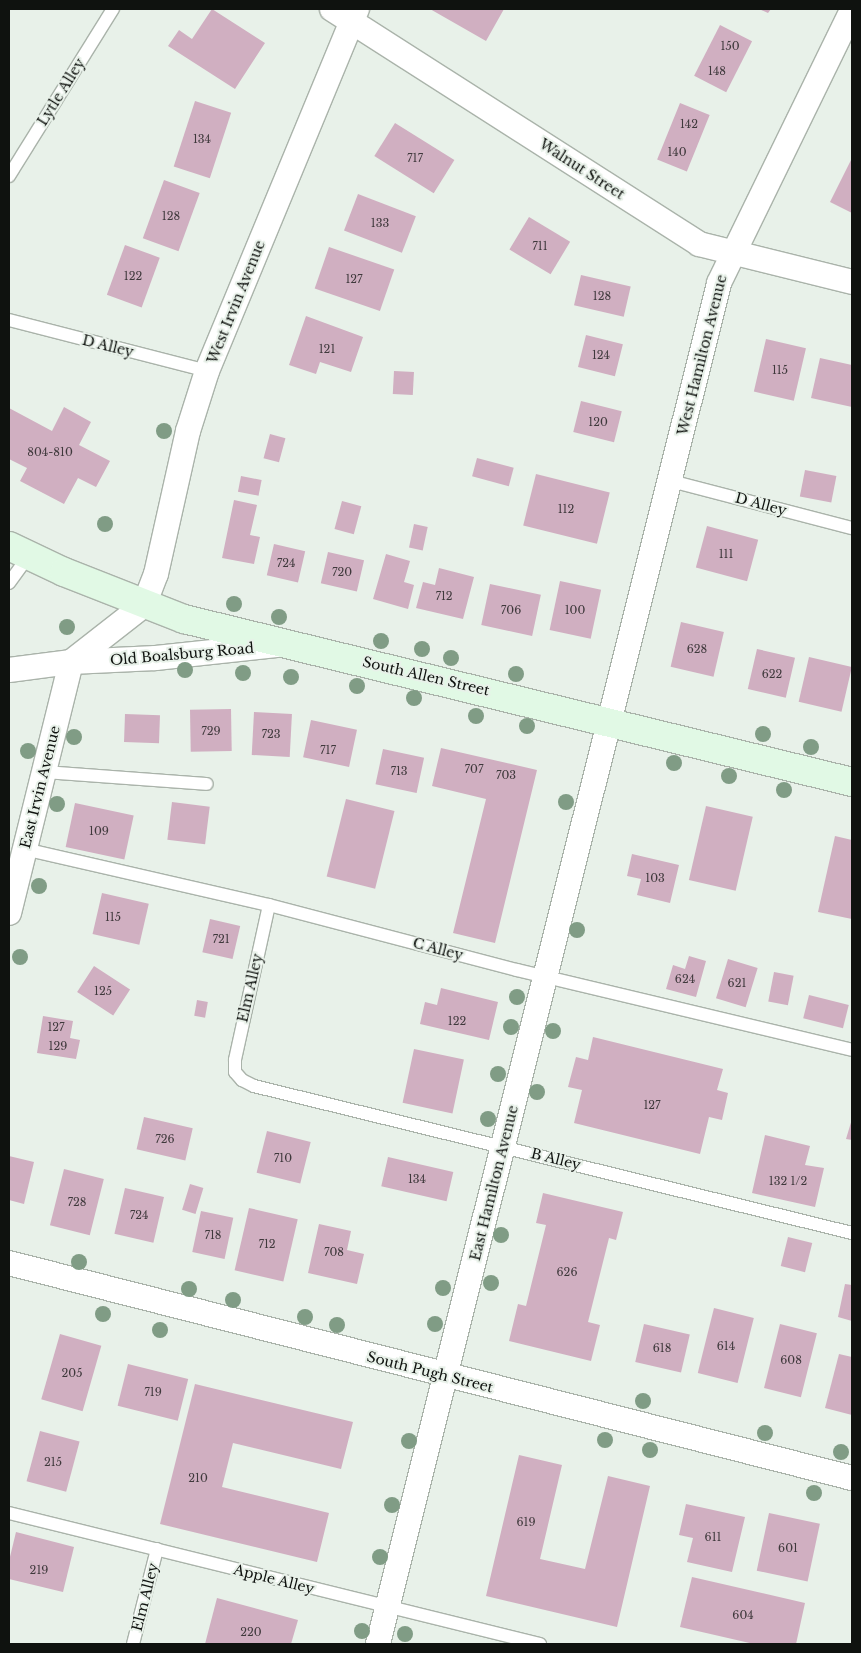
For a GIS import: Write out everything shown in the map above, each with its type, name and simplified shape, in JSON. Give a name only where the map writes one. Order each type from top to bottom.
[{"type":"street","name":"West Hamilton Avenue","points":[[609,721],[671,481],[719,283],[731,253],[852,10]]},
{"type":"street","name":"Walnut Street","points":[[347,13],[699,244],[852,282]]},
{"type":"street","name":"West Irvin Avenue","points":[[144,605],[156,574],[188,431],[207,372],[347,13]]},
{"type":"street","name":"South Allen Street","points":[[19,550],[144,605],[184,619],[609,721],[852,782]]},
{"type":"street","name":"Old Boalsburg Road","points":[[71,662],[144,605]]},
{"type":"street","name":"Old Boalsburg Road","points":[[9,670],[71,662],[156,658],[292,644]]},
{"type":"street","name":"East Irvin Avenue","points":[[9,913],[71,662]]},
{"type":"street","name":"East Hamilton Avenue","points":[[378,1644],[609,721]]},
{"type":"street","name":"South Pugh Street","points":[[9,1263],[852,1478]]},
{"type":"lane","name":"Lytle Alley","points":[[9,176],[113,9]]},
{"type":"lane","name":"D Alley","points":[[9,320],[207,372]]},
{"type":"lane","name":"D Alley","points":[[671,481],[852,528]]},
{"type":"lane","points":[[9,583],[19,550]]},
{"type":"lane","points":[[44,772],[207,784]]},
{"type":"lane","name":"C Alley","points":[[24,849],[269,905],[546,977],[852,1050]]},
{"type":"lane","name":"Elm Alley","points":[[235,1072],[269,905]]},
{"type":"lane","name":"B Alley","points":[[235,1072],[254,1086],[503,1145],[852,1233]]},
{"type":"lane","name":"Apple Alley","points":[[9,1513],[540,1644]]},
{"type":"lane","name":"Elm Alley","points":[[133,1644],[158,1549]]},
{"type":"building","points":[[212,9],[265,43],[235,89],[168,46],[179,30],[192,39]]},
{"type":"building","points":[[430,9],[504,9],[486,41]]},
{"type":"building","points":[[759,9],[771,9],[768,13]]},
{"type":"building","points":[[720,25],[752,41],[726,92],[694,76]]},
{"type":"building","points":[[195,101],[231,113],[210,178],[174,167]]},
{"type":"building","points":[[680,103],[710,115],[687,172],[657,160]]},
{"type":"building","points":[[395,123],[454,160],[434,193],[374,156]]},
{"type":"building","points":[[852,158],[852,213],[830,202]]},
{"type":"building","points":[[164,180],[200,193],[179,251],[143,238]]},
{"type":"building","points":[[358,194],[416,216],[402,253],[344,230]]},
{"type":"building","points":[[529,217],[570,242],[551,274],[509,250]]},
{"type":"building","points":[[125,245],[160,258],[142,307],[107,295]]},
{"type":"building","points":[[329,247],[394,269],[380,311],[315,289]]},
{"type":"building","points":[[581,275],[631,286],[624,317],[574,305]]},
{"type":"building","points":[[306,316],[363,337],[351,372],[320,362],[316,374],[289,365]]},
{"type":"building","points":[[586,335],[623,344],[615,376],[578,367]]},
{"type":"building","points":[[766,339],[806,348],[794,401],[754,392]]},
{"type":"building","points":[[820,358],[852,365],[852,407],[811,398]]},
{"type":"building","points":[[394,371],[414,372],[413,395],[393,394]]},
{"type":"building","points":[[581,401],[622,411],[614,442],[573,432]]},
{"type":"building","points":[[64,407],[91,422],[79,445],[110,461],[96,487],[78,478],[64,504],[20,481],[27,468],[9,459],[9,408],[52,431]]},
{"type":"building","points":[[270,434],[285,438],[279,462],[264,458]]},
{"type":"building","points":[[477,458],[514,468],[509,486],[472,476]]},
{"type":"building","points":[[805,470],[836,476],[831,503],[800,497]]},
{"type":"building","points":[[536,474],[610,492],[597,544],[523,525]]},
{"type":"building","points":[[241,476],[262,480],[259,496],[238,492]]},
{"type":"building","points":[[234,500],[257,505],[250,535],[260,537],[254,564],[222,558]]},
{"type":"building","points":[[342,501],[361,506],[354,534],[334,529]]},
{"type":"building","points":[[414,524],[428,527],[423,550],[409,547]]},
{"type":"building","points":[[707,526],[758,540],[747,581],[696,568]]},
{"type":"building","points":[[274,544],[305,551],[298,582],[267,575]]},
{"type":"building","points":[[328,552],[364,560],[357,592],[321,583]]},
{"type":"building","points":[[386,554],[410,561],[404,582],[414,585],[408,609],[373,599]]},
{"type":"building","points":[[439,568],[474,577],[463,619],[416,608],[423,582],[435,585]]},
{"type":"building","points":[[560,581],[601,590],[591,639],[550,630]]},
{"type":"building","points":[[490,584],[541,595],[532,636],[481,625]]},
{"type":"building","points":[[681,622],[724,632],[714,677],[671,667]]},
{"type":"building","points":[[757,649],[795,658],[786,698],[748,689]]},
{"type":"building","points":[[809,657],[852,667],[842,712],[799,702]]},
{"type":"building","points":[[231,709],[232,751],[191,752],[190,710]]},
{"type":"building","points":[[254,712],[292,714],[290,757],[252,755]]},
{"type":"building","points":[[125,714],[160,715],[159,743],[124,742]]},
{"type":"building","points":[[311,720],[357,730],[349,767],[303,757]]},
{"type":"building","points":[[441,748],[537,770],[495,943],[453,933],[486,799],[432,786]]},
{"type":"building","points":[[383,749],[424,758],[417,793],[376,784]]},
{"type":"building","points":[[346,799],[395,811],[375,889],[327,877]]},
{"type":"building","points":[[172,802],[210,807],[205,844],[167,840]]},
{"type":"building","points":[[75,803],[134,815],[124,859],[66,847]]},
{"type":"building","points":[[706,806],[753,817],[736,891],[689,880]]},
{"type":"building","points":[[835,836],[852,840],[852,919],[818,912]]},
{"type":"building","points":[[632,854],[679,865],[670,903],[637,895],[641,879],[627,876]]},
{"type":"building","points":[[102,893],[149,904],[139,945],[93,934]]},
{"type":"building","points":[[210,919],[240,926],[233,959],[202,952]]},
{"type":"building","points":[[689,956],[706,961],[696,997],[666,989],[673,965],[685,969]]},
{"type":"building","points":[[728,959],[758,968],[746,1007],[716,998]]},
{"type":"building","points":[[94,966],[130,989],[113,1015],[77,992]]},
{"type":"building","points":[[774,972],[794,976],[788,1005],[768,1001]]},
{"type":"building","points":[[441,988],[498,1002],[489,1040],[420,1024],[425,1002],[437,1005]]},
{"type":"building","points":[[809,995],[849,1005],[843,1028],[803,1018]]},
{"type":"building","points":[[197,1000],[208,1002],[205,1018],[194,1016]]},
{"type":"building","points":[[43,1016],[73,1021],[70,1038],[80,1040],[76,1059],[37,1053]]},
{"type":"building","points":[[593,1037],[723,1069],[717,1090],[728,1093],[722,1120],[709,1117],[700,1154],[574,1123],[582,1090],[568,1087],[576,1057],[588,1060]]},
{"type":"building","points":[[414,1049],[464,1060],[452,1113],[403,1103]]},
{"type":"building","points":[[144,1117],[193,1128],[185,1160],[137,1149]]},
{"type":"building","points":[[852,1119],[852,1140],[846,1139]]},
{"type":"building","points":[[267,1131],[311,1142],[300,1184],[257,1173]]},
{"type":"building","points":[[765,1135],[810,1146],[805,1165],[824,1168],[815,1207],[752,1193]]},
{"type":"building","points":[[9,1156],[34,1162],[24,1204],[9,1200]]},
{"type":"building","points":[[388,1157],[453,1172],[447,1201],[381,1186]]},
{"type":"building","points":[[64,1169],[104,1179],[90,1235],[50,1225]]},
{"type":"building","points":[[190,1184],[203,1188],[195,1214],[182,1210]]},
{"type":"building","points":[[125,1188],[164,1197],[153,1243],[114,1234]]},
{"type":"building","points":[[543,1193],[623,1212],[616,1240],[609,1238],[588,1322],[600,1325],[591,1361],[509,1341],[518,1304],[526,1306],[546,1225],[536,1223]]},
{"type":"building","points":[[249,1208],[298,1219],[283,1282],[235,1270]]},
{"type":"building","points":[[201,1211],[233,1218],[225,1259],[192,1252]]},
{"type":"building","points":[[319,1224],[351,1231],[347,1250],[364,1254],[357,1284],[308,1273]]},
{"type":"building","points":[[788,1237],[812,1243],[805,1272],[781,1266]]},
{"type":"building","points":[[845,1284],[852,1285],[852,1321],[838,1317]]},
{"type":"building","points":[[714,1308],[754,1318],[738,1383],[698,1373]]},
{"type":"building","points":[[644,1324],[690,1335],[681,1373],[635,1362]]},
{"type":"building","points":[[780,1324],[817,1333],[801,1397],[764,1388]]},
{"type":"building","points":[[60,1334],[101,1346],[83,1411],[41,1399]]},
{"type":"building","points":[[839,1354],[852,1357],[852,1415],[825,1408]]},
{"type":"building","points":[[128,1364],[188,1379],[178,1421],[118,1406]]},
{"type":"building","points":[[195,1384],[353,1422],[341,1469],[233,1443],[222,1487],[329,1513],[317,1562],[160,1524]]},
{"type":"building","points":[[40,1431],[80,1442],[66,1492],[27,1481]]},
{"type":"building","points":[[519,1455],[562,1465],[540,1559],[585,1569],[608,1476],[650,1486],[617,1627],[486,1596]]},
{"type":"building","points":[[686,1504],[745,1517],[732,1572],[687,1562],[693,1538],[679,1535]]},
{"type":"building","points":[[769,1513],[820,1524],[808,1582],[757,1571]]},
{"type":"building","points":[[16,1532],[74,1547],[63,1592],[9,1579],[9,1561]]},
{"type":"building","points":[[692,1577],[805,1603],[796,1644],[754,1644],[680,1627]]},
{"type":"building","points":[[217,1598],[298,1620],[291,1644],[205,1644]]}]
